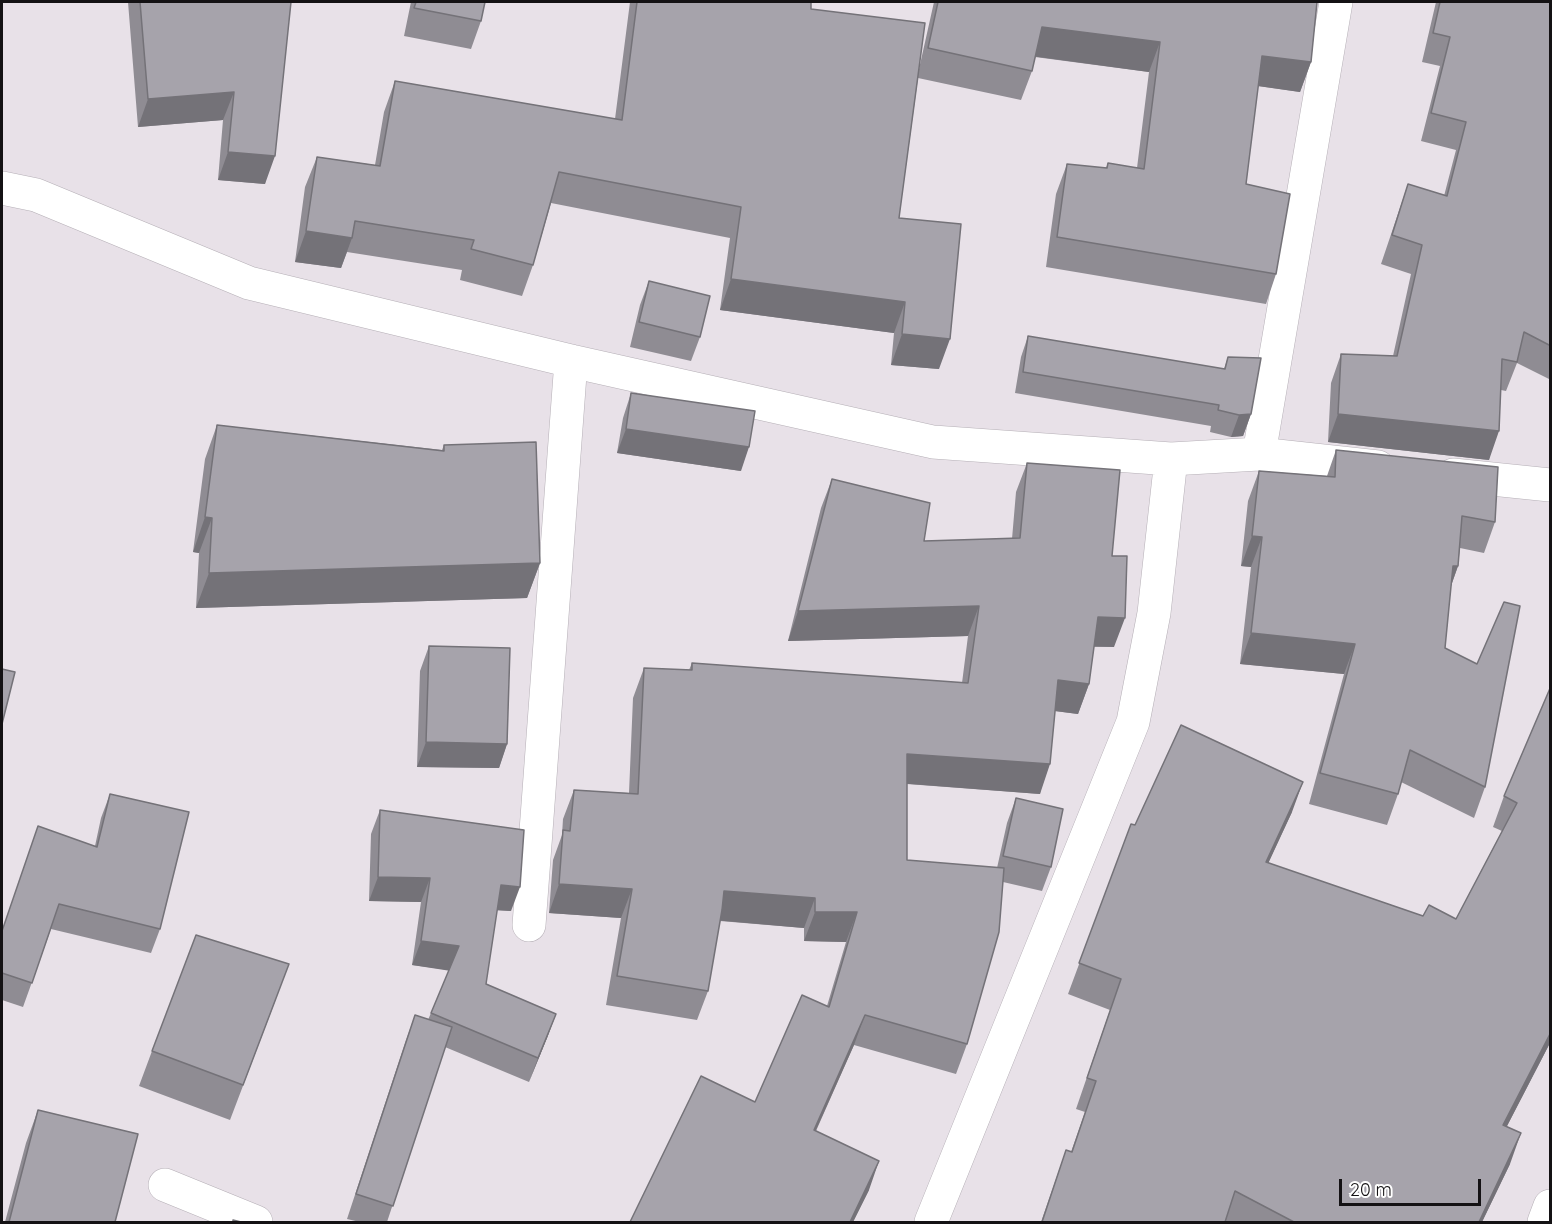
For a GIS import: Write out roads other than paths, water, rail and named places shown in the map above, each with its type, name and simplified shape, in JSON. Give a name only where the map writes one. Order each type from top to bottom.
[{"type":"street","points":[[1259,454],[1336,2]]},
{"type":"street","points":[[2,188],[36,195],[249,283],[571,362],[933,442],[1171,459],[1259,454],[1551,485]]},
{"type":"street","points":[[529,925],[571,362]]},
{"type":"street","points":[[931,1222],[1133,722],[1154,613],[1171,459]]},
{"type":"street","points":[[165,1185],[256,1222]]},
{"type":"street","points":[[1544,1222],[1551,1206]]}]
